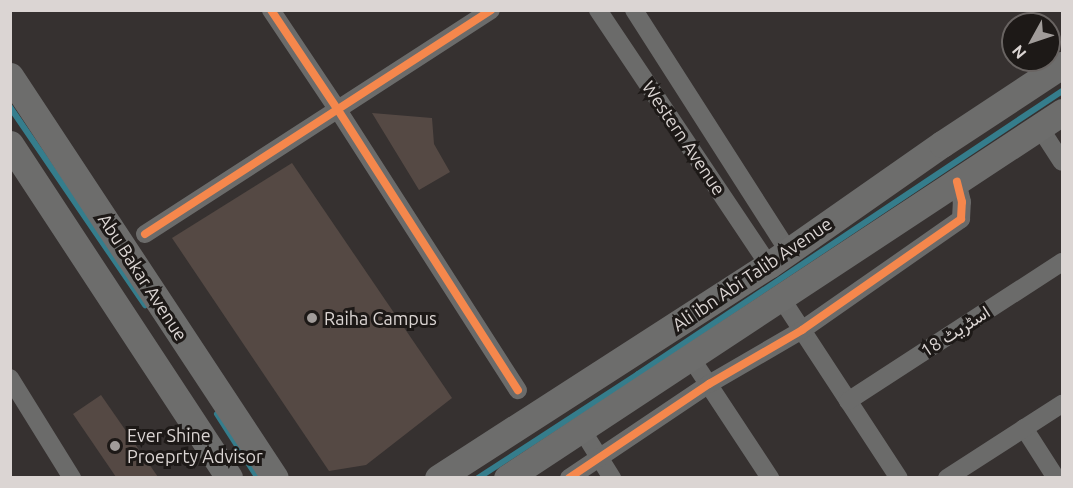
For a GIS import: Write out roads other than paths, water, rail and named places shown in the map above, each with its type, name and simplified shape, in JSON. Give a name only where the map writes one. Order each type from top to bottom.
[{"type":"main road","name":"Ali ibn Abi Talib Avenue","points":[[438,477],[779,258],[1062,65]]},
{"type":"main road","name":"Abu Bakar Avenue","points":[[10,76],[275,477]]},
{"type":"main road","name":"Ali ibn Abi Talib Avenue","points":[[507,477],[582,430],[1062,112]]},
{"type":"main road","points":[[15,162],[229,477]]},
{"type":"street","points":[[271,10],[518,390]]},
{"type":"street","points":[[145,234],[491,10]]},
{"type":"street","name":"Western Avenue","points":[[598,10],[779,258]]},
{"type":"street","name":"Western Avenue","points":[[634,10],[779,258]]},
{"type":"street","points":[[1040,128],[1062,162]]},
{"type":"street","points":[[569,477],[600,459],[709,384],[802,330],[961,219],[962,202],[957,182]]},
{"type":"street","name":"اسٹریٹ 18","points":[[848,400],[1062,262]]},
{"type":"street","points":[[781,298],[899,477]]},
{"type":"street","points":[[691,358],[770,477]]},
{"type":"street","points":[[10,378],[72,477]]},
{"type":"street","points":[[947,477],[1062,404]]},
{"type":"street","points":[[1024,428],[1056,477]]},
{"type":"street","points":[[582,430],[612,477]]},
{"type":"waterway","points":[[478,478],[1062,91]]},
{"type":"waterway","points":[[10,107],[145,305]]},
{"type":"waterway","points":[[217,414],[258,478]]},
{"type":"place","name":"Raiha Campus","points":[[312,318]]},
{"type":"place","name":"Ever Shine Proeprty Advisor","points":[[115,446]]}]
